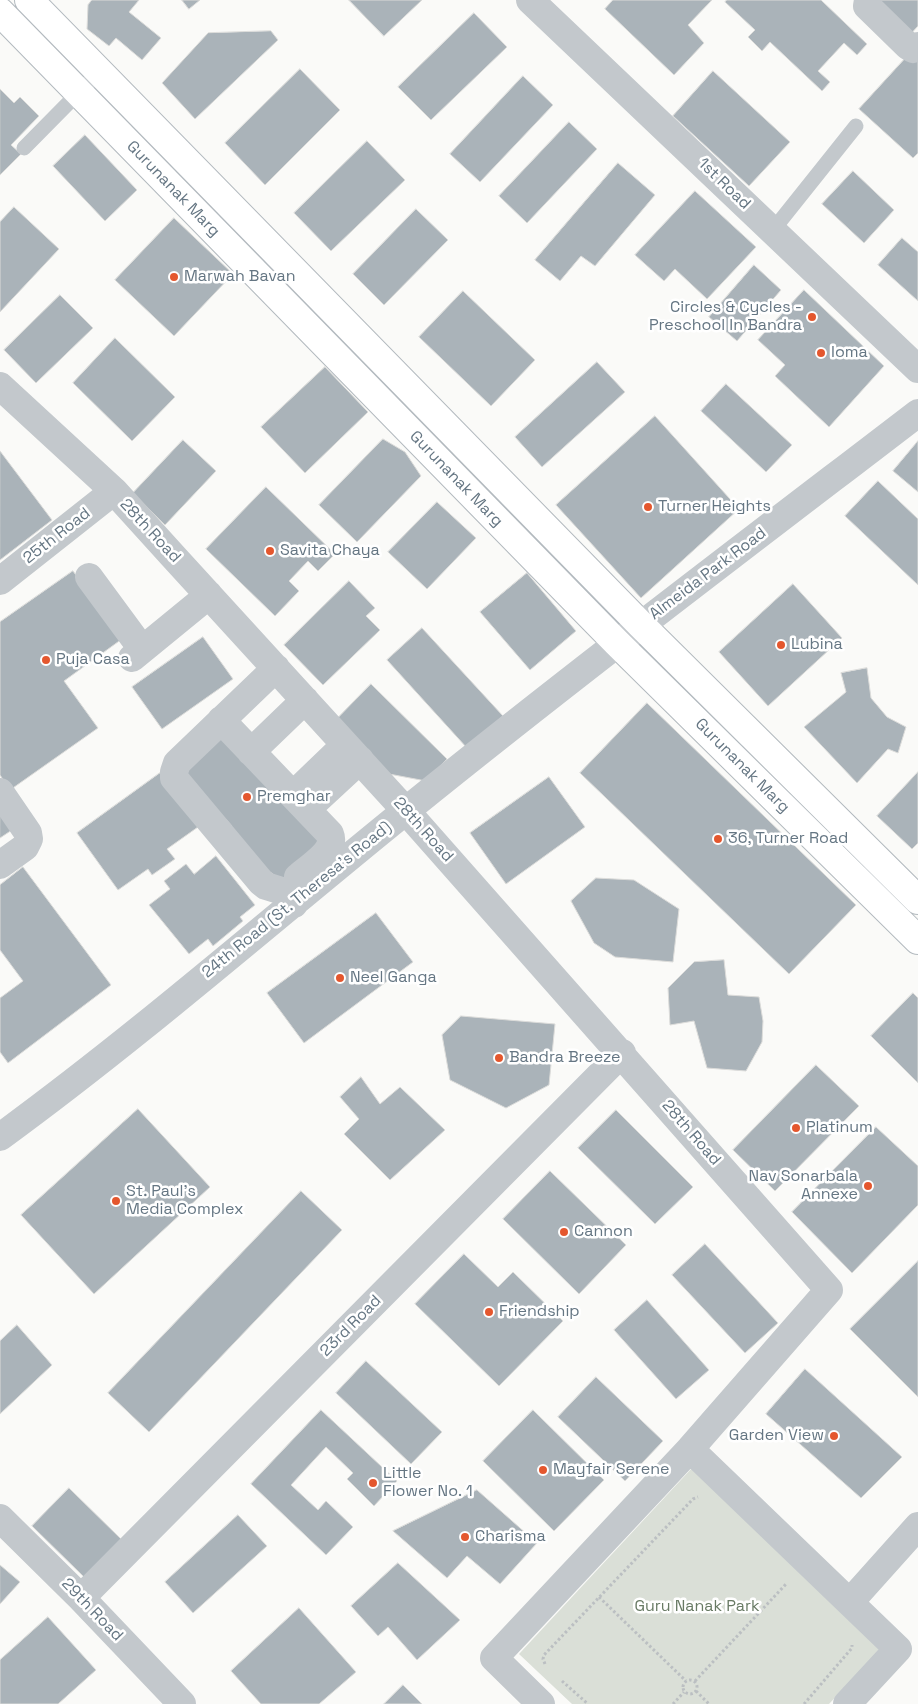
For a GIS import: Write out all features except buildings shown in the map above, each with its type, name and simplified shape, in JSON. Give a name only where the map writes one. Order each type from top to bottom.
[{"type":"main road","name":"Gurunanak Marg","points":[[29,0],[641,625],[918,900]]},
{"type":"main road","name":"Gurunanak Marg","points":[[0,12],[617,643],[918,940]]},
{"type":"street","name":"1st Road","points":[[530,0],[918,368]]},
{"type":"street","points":[[868,0],[866,6],[908,46],[913,49],[918,46]]},
{"type":"street","name":"28th Road","points":[[0,386],[114,491],[406,810],[829,1290],[690,1449]]},
{"type":"street","name":"Almeida Park Road","points":[[617,643],[918,413]]},
{"type":"street","name":"25th Road","points":[[0,581],[114,491]]},
{"type":"street","points":[[89,578],[137,653],[208,595]]},
{"type":"street","name":"24th Road (St. Theresa's Road)","points":[[0,1137],[70,1086],[288,898],[406,810],[617,643]]},
{"type":"street","points":[[226,726],[328,831],[332,840],[331,845],[288,898],[261,882],[174,778],[177,763],[226,726],[280,674]]},
{"type":"street","points":[[257,758],[310,706]]},
{"type":"street","points":[[300,802],[353,753]]},
{"type":"street","points":[[0,792],[28,833],[29,839],[25,847],[0,865]]},
{"type":"street","name":"23rd Road","points":[[81,1598],[622,1054]]},
{"type":"street","points":[[541,1704],[494,1658],[690,1449],[898,1648],[847,1704]]},
{"type":"street","name":"29th Road","points":[[0,1518],[81,1598],[182,1704]]},
{"type":"street","points":[[850,1602],[918,1526]]},
{"type":"lane","points":[[24,148],[99,72]]},
{"type":"lane","points":[[773,230],[856,126]]},
{"type":"path","points":[[552,1671],[545,1664],[544,1655],[693,1499],[700,1496]]},
{"type":"path","points":[[695,1681],[788,1582],[795,1588]]},
{"type":"path","points":[[599,1597],[686,1681]]},
{"type":"path","points":[[804,1704],[852,1648],[851,1640]]},
{"type":"path","points":[[559,1677],[588,1704]]},
{"type":"path","points":[[690,1679],[695,1681],[698,1687],[696,1691],[690,1694],[684,1692],[683,1685],[686,1681],[690,1679]]},
{"type":"path","points":[[696,1691],[709,1704]]},
{"type":"path","points":[[673,1704],[684,1692]]},
{"type":"green space","name":"Guru Nanak Park","points":[[692,1468],[883,1646],[829,1704],[572,1704],[519,1654]]},
{"type":"place","name":"Marwah Bavan","points":[[174,277]]},
{"type":"place","name":"Circles & Cycles - Preschool In Bandra","points":[[812,317]]},
{"type":"place","name":"Ioma","points":[[821,353]]},
{"type":"place","name":"Turner Heights","points":[[648,507]]},
{"type":"place","name":"Savita Chaya","points":[[270,551]]},
{"type":"place","name":"Lubina","points":[[781,645]]},
{"type":"place","name":"Puja Casa","points":[[46,660]]},
{"type":"place","name":"Premghar","points":[[247,797]]},
{"type":"place","name":"36, Turner Road","points":[[718,839]]},
{"type":"place","name":"Neel Ganga","points":[[340,978]]},
{"type":"place","name":"Bandra Breeze","points":[[499,1058]]},
{"type":"place","name":"Platinum","points":[[796,1128]]},
{"type":"place","name":"Nav Sonarbala Annexe","points":[[868,1186]]},
{"type":"place","name":"St. Paul's Media Complex","points":[[116,1201]]},
{"type":"place","name":"Cannon","points":[[564,1232]]},
{"type":"place","name":"Friendship","points":[[489,1312]]},
{"type":"place","name":"Garden View","points":[[834,1436]]},
{"type":"place","name":"Mayfair Serene","points":[[543,1470]]},
{"type":"place","name":"Little Flower No. 1","points":[[373,1483]]},
{"type":"place","name":"Charisma","points":[[465,1537]]}]
